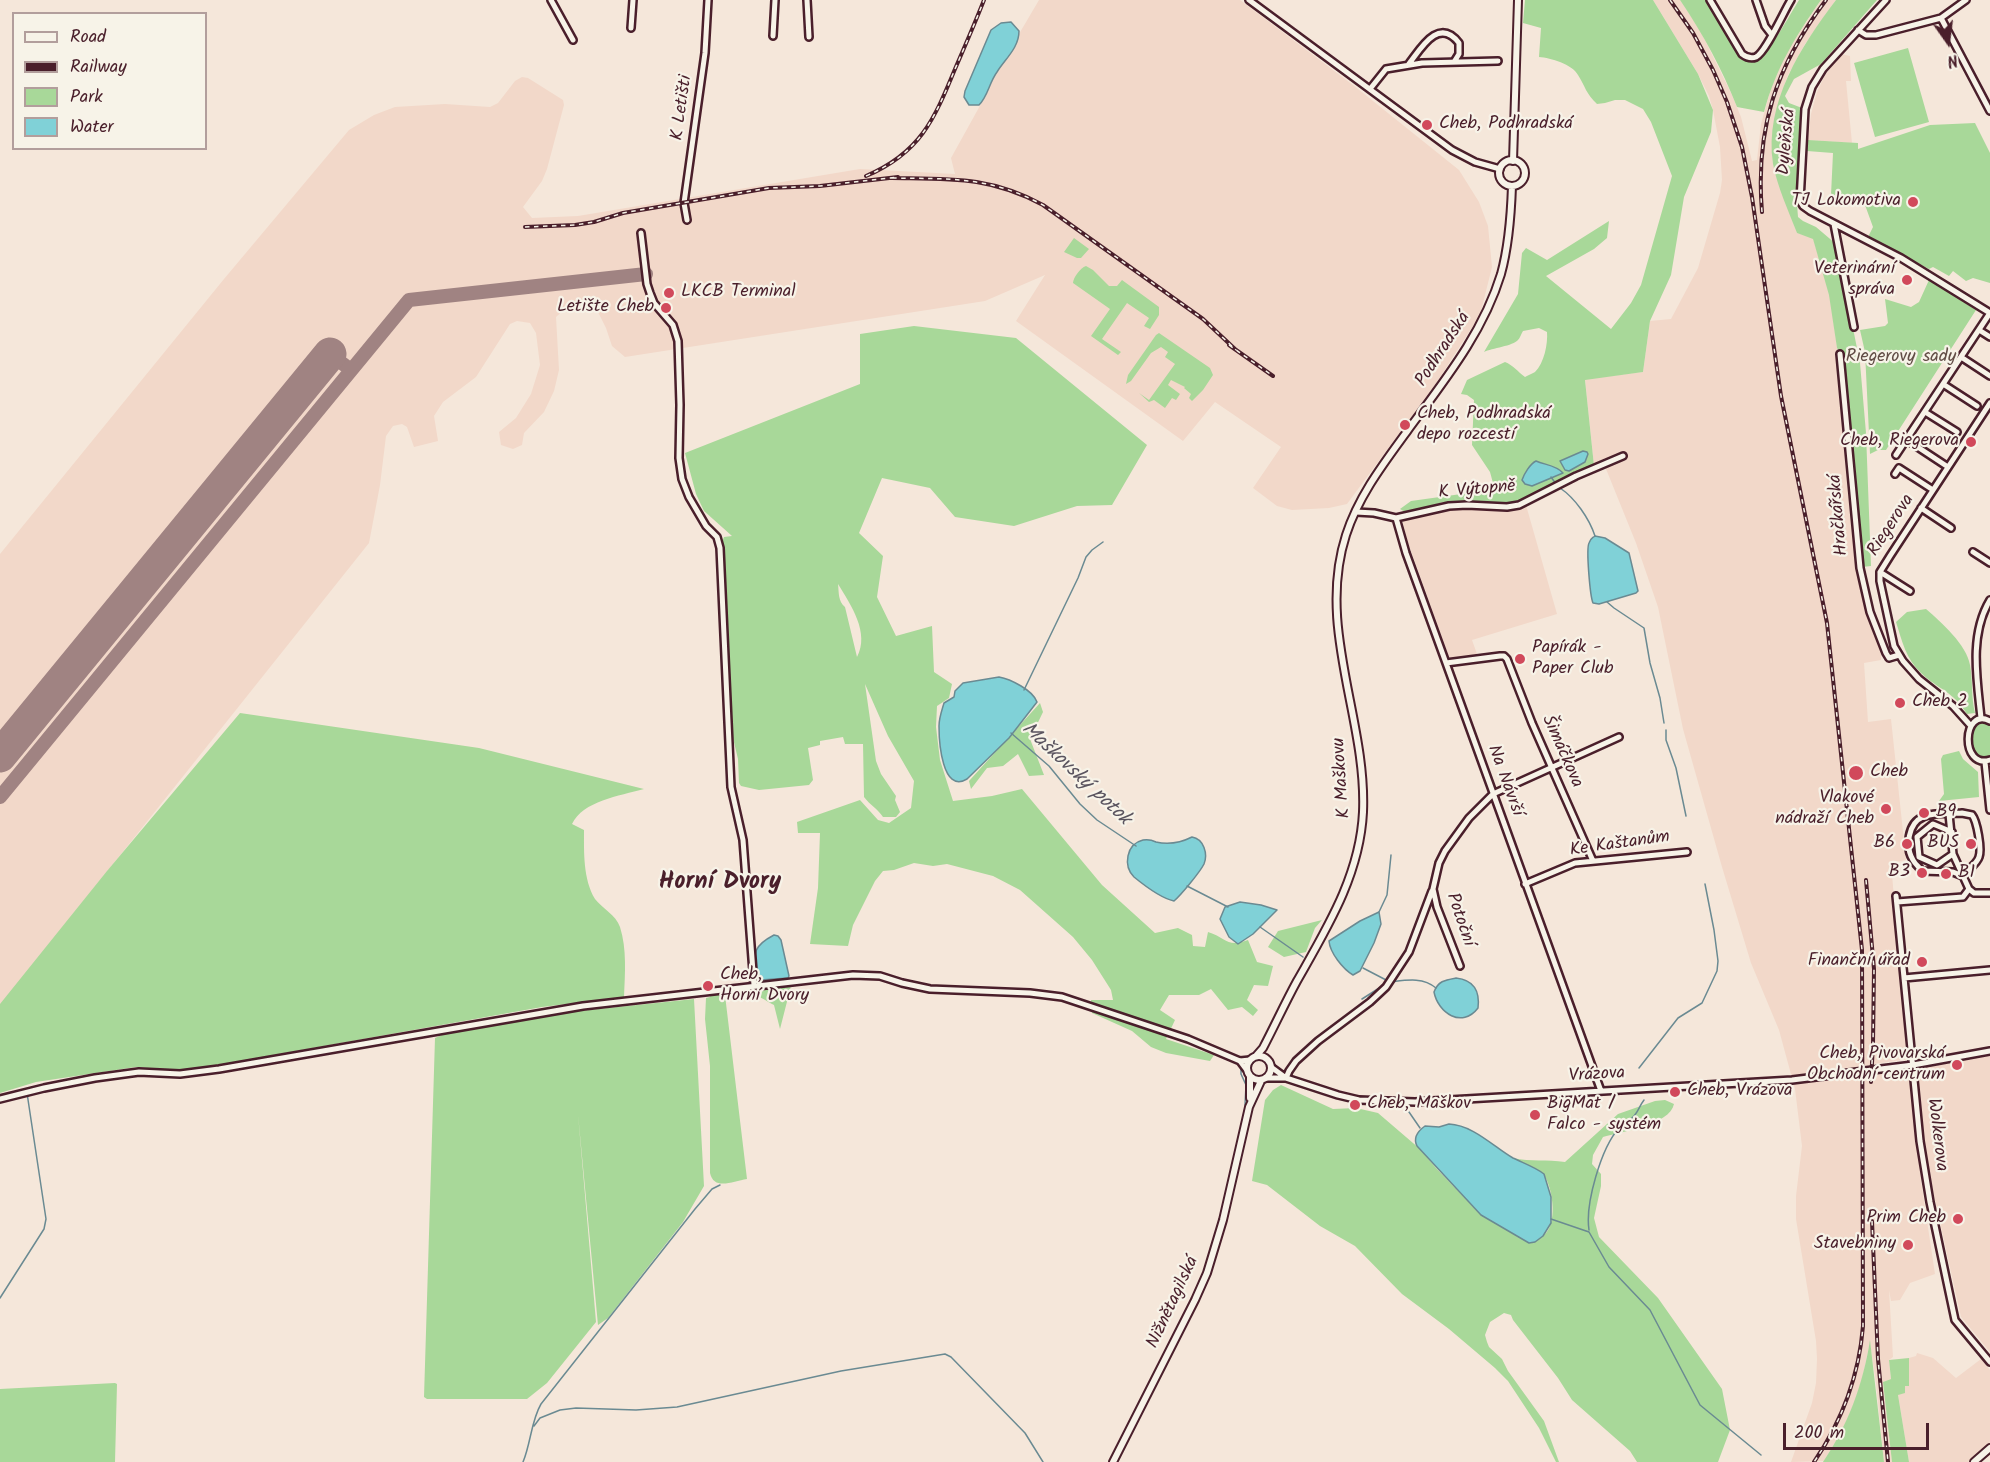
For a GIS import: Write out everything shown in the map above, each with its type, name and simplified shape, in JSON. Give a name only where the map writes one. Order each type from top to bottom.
[{"type":"main road","points":[[1513,161],[1518,0]]},
{"type":"main road","points":[[1513,161],[1522,165],[1525,175],[1521,182],[1512,186],[1501,179],[1500,169],[1505,163],[1513,161]]},
{"type":"main road","name":"Podhradská","points":[[1356,512],[1378,470],[1467,347],[1484,318],[1504,262],[1510,228],[1512,186]]},
{"type":"main road","name":"K Maškovu","points":[[1253,1058],[1271,1034],[1342,897],[1360,836],[1363,812],[1362,777],[1336,606],[1340,558],[1356,512]]},
{"type":"main road","points":[[1250,1077],[1257,1081],[1264,1079],[1271,1072],[1268,1060],[1271,1034]]},
{"type":"main road","points":[[1250,1107],[1250,1077],[1246,1069],[1253,1058],[1262,1056],[1268,1060]]},
{"type":"main road","name":"Nižnětagilská","points":[[1113,1462],[1207,1272],[1223,1220],[1250,1107],[1264,1079]]},
{"type":"main road","points":[[1974,1462],[1990,1448]]},
{"type":"street","points":[[551,0],[573,40]]},
{"type":"street","points":[[632,28],[633,0]]},
{"type":"street","name":"K Letišti","points":[[687,220],[684,202],[705,52],[708,0]]},
{"type":"street","points":[[773,36],[775,0]]},
{"type":"street","points":[[807,0],[809,37]]},
{"type":"street","points":[[1249,0],[1452,150],[1475,162],[1500,169]]},
{"type":"street","points":[[1710,0],[1742,54],[1751,57],[1760,53],[1791,0]]},
{"type":"street","points":[[1756,0],[1765,26],[1772,34]]},
{"type":"street","name":"Dyleňská","points":[[1886,0],[1820,73],[1812,87],[1806,106],[1800,201],[1804,208],[1901,258],[1990,313]]},
{"type":"street","points":[[1858,30],[1866,35],[1876,35],[1941,18],[1966,0]]},
{"type":"street","points":[[1941,18],[1990,111]]},
{"type":"street","points":[[1408,65],[1431,36],[1442,33],[1452,36],[1459,43],[1459,54],[1454,62]]},
{"type":"street","points":[[1370,89],[1386,69],[1408,65],[1498,61]]},
{"type":"street","points":[[1834,224],[1854,327]]},
{"type":"street","points":[[641,233],[650,293],[654,303],[673,325],[678,339],[681,405],[679,458],[682,478],[689,497],[706,526],[717,537],[720,548],[732,788],[743,840],[754,986]]},
{"type":"street","points":[[1896,455],[1990,313]]},
{"type":"street","points":[[1979,330],[1990,337]]},
{"type":"street","name":"Hračkářská","points":[[1840,354],[1860,568],[1870,612],[1886,653],[1889,658],[1899,655]]},
{"type":"street","points":[[1961,357],[1990,376]]},
{"type":"street","points":[[1943,384],[1977,406]]},
{"type":"street","name":"Riegerova","points":[[1971,726],[1953,706],[1920,679],[1899,655],[1889,633],[1880,572],[1990,403]]},
{"type":"street","points":[[1925,412],[1957,432]]},
{"type":"street","points":[[1907,440],[1948,467]]},
{"type":"street","name":"K Výtopně","points":[[1396,518],[1449,506],[1507,507],[1519,505],[1576,476],[1623,456]]},
{"type":"street","name":"Riegerova","points":[[1895,474],[1899,468],[1933,490]]},
{"type":"street","points":[[1921,508],[1951,528]]},
{"type":"street","points":[[1356,512],[1396,518]]},
{"type":"street","name":"Na Návrší","points":[[1396,518],[1492,794],[1601,1091]]},
{"type":"street","points":[[1973,552],[1990,563]]},
{"type":"street","points":[[1880,572],[1910,591]]},
{"type":"street","points":[[1982,718],[1976,644],[1990,600]]},
{"type":"street","name":"Šimáčkova","points":[[1446,663],[1504,656],[1507,659],[1551,767],[1593,861]]},
{"type":"street","points":[[1990,721],[1982,718],[1976,720],[1971,726],[1968,738],[1970,751],[1977,760],[1988,761],[1990,810]]},
{"type":"street","points":[[1492,794],[1619,736]]},
{"type":"street","name":"Potoční","points":[[1460,966],[1437,907],[1433,889],[1439,863],[1445,851],[1469,818],[1492,794]]},
{"type":"street","points":[[1969,813],[1976,820],[1979,858],[1963,876],[1953,872],[1922,871],[1911,858],[1909,836],[1917,821],[1925,816],[1969,813]]},
{"type":"street","points":[[1949,814],[1953,854],[1969,890],[1974,893],[1990,893]]},
{"type":"street","points":[[1952,832],[1933,824],[1917,837],[1919,857],[1937,865],[1953,854]]},
{"type":"street","name":"Ke Kaštanům","points":[[1525,884],[1575,863],[1687,852]]},
{"type":"street","points":[[1264,1079],[1286,1078],[1288,1071],[1296,1061],[1386,987],[1409,952],[1433,889]]},
{"type":"street","name":"Wolkerova","points":[[1969,890],[1963,897],[1896,899],[1922,1151],[1955,1320],[1990,1362]]},
{"type":"street","points":[[1904,978],[1990,969]]},
{"type":"street","points":[[0,1099],[94,1078],[139,1072],[180,1074],[219,1069],[583,1006],[853,975],[880,976],[930,989],[1030,993],[1062,997],[1188,1039],[1240,1060],[1253,1058]]},
{"type":"street","name":"Vrázova","points":[[1271,1067],[1286,1078],[1338,1095],[1359,1100],[1415,1102],[1792,1080],[1913,1065],[1990,1051]]},
{"type":"street","points":[[1240,1060],[1246,1069]]},
{"type":"shaded area","points":[[1039,0],[1240,0],[1353,85],[1459,170],[1479,202],[1488,226],[1492,267],[1480,315],[1435,385],[1347,504],[1329,508],[1292,510],[1277,506],[1253,488],[1281,447],[1215,402],[1183,441],[1016,321],[1045,275],[985,301],[625,357],[612,346],[597,310],[564,310],[556,317],[559,370],[554,391],[544,412],[524,433],[522,445],[513,449],[501,445],[499,432],[516,418],[531,394],[540,365],[536,333],[530,323],[517,321],[510,324],[476,377],[443,402],[434,416],[438,441],[414,447],[407,427],[402,424],[393,426],[386,436],[369,543],[0,1006],[0,554],[224,279],[349,130],[374,115],[395,107],[445,104],[490,107],[498,103],[515,81],[522,77],[528,78],[563,100],[564,105],[547,169],[542,181],[523,207],[532,218],[578,216],[860,169],[955,174],[951,158],[996,73],[1015,46],[1019,34]]},
{"type":"shaded area","points":[[1653,0],[1680,0],[1699,28],[1741,117],[1752,161],[1757,160],[1761,124],[1772,85],[1787,51],[1821,0],[1836,0],[1805,44],[1788,75],[1772,146],[1773,165],[1797,233],[1813,238],[1830,295],[1860,580],[1868,614],[1881,648],[1881,660],[1864,663],[1868,722],[1891,719],[1906,860],[1891,863],[1908,1059],[1874,1064],[1872,1074],[1910,1070],[1921,1181],[1935,1274],[1910,1283],[1900,1300],[1891,1301],[1889,1290],[1893,1357],[1889,1360],[1891,1379],[1883,1382],[1892,1462],[1884,1462],[1870,1343],[1855,1401],[1842,1431],[1824,1461],[1791,1462],[1812,1403],[1817,1359],[1796,1219],[1796,1196],[1802,1146],[1795,1089],[1779,1030],[1751,963],[1722,867],[1683,729],[1658,607],[1636,543],[1604,464],[1594,466],[1585,379],[1643,372],[1650,321],[1671,319],[1698,268],[1722,180],[1720,147],[1709,96]]},
{"type":"shaded area","points":[[1841,54],[1850,56],[1851,81],[1846,81],[1852,143],[1808,140],[1811,114],[1817,92],[1824,77]]},
{"type":"shaded area","points":[[1526,505],[1557,614],[1472,640],[1477,654],[1450,660],[1407,540],[1402,519],[1451,509],[1469,507],[1505,510]]},
{"type":"shaded area","points":[[1990,1054],[1990,1352],[1961,1317],[1925,1155],[1915,1068]]},
{"type":"shaded area","points":[[1917,1353],[1933,1358],[1956,1378],[1981,1359],[1990,1370],[1990,1443],[1968,1462],[1909,1462],[1898,1395],[1905,1386],[1909,1386],[1909,1358],[1916,1356]]},
{"type":"green space","points":[[1525,0],[1653,0],[1698,74],[1713,110],[1711,132],[1684,197],[1671,275],[1650,321],[1643,372],[1585,380],[1594,466],[1527,499],[1512,502],[1443,502],[1407,513],[1400,509],[1411,501],[1490,490],[1493,483],[1490,472],[1472,445],[1474,400],[1461,394],[1467,380],[1505,362],[1525,377],[1535,372],[1543,359],[1547,332],[1539,328],[1523,331],[1515,342],[1484,352],[1518,294],[1522,253],[1526,248],[1547,260],[1609,221],[1607,238],[1594,249],[1546,276],[1611,329],[1631,303],[1641,285],[1672,176],[1651,122],[1643,109],[1625,100],[1597,104],[1575,71],[1555,60],[1539,57],[1541,28],[1523,23]]},
{"type":"green space","points":[[1680,0],[1706,0],[1740,58],[1754,61],[1772,43],[1799,0],[1821,0],[1787,53],[1774,81],[1764,112],[1737,107],[1712,52]]},
{"type":"green space","points":[[1836,0],[1877,0],[1821,64],[1794,79],[1785,96],[1789,103],[1802,108],[1796,192],[1798,217],[1816,227],[1836,244],[1860,363],[1866,433],[1871,566],[1862,567],[1843,356],[1837,348],[1829,295],[1813,239],[1797,233],[1773,164],[1774,119],[1788,76],[1810,36]]},
{"type":"green space","points":[[1908,48],[1929,122],[1875,137],[1854,63]]},
{"type":"green space","points":[[1975,123],[1990,153],[1990,283],[1973,278],[1966,281],[1953,271],[1949,276],[1933,267],[1929,269],[1868,237],[1873,227],[1865,205],[1831,195],[1833,153],[1807,151],[1808,140],[1858,143],[1858,149],[1930,125]]},
{"type":"green space","points":[[1074,238],[1089,249],[1081,258],[1064,252]]},
{"type":"green space","points":[[1086,266],[1109,286],[1117,286],[1122,280],[1159,307],[1159,315],[1150,329],[1144,326],[1149,318],[1127,303],[1102,339],[1121,352],[1118,355],[1091,336],[1110,309],[1073,283],[1077,273]]},
{"type":"green space","name":"Riegerovy sady","points":[[1929,280],[1976,310],[1886,450],[1878,450],[1870,454],[1865,352],[1860,330],[1885,326],[1888,323],[1885,299],[1911,307],[1919,302]]},
{"type":"green space","points":[[914,326],[1016,338],[1147,445],[1112,505],[1077,506],[1014,526],[955,517],[930,488],[882,478],[859,533],[883,556],[877,597],[896,636],[932,626],[934,672],[952,684],[949,698],[937,706],[936,727],[940,760],[953,801],[1022,789],[1102,885],[1155,933],[1178,928],[1192,935],[1193,946],[1205,947],[1208,932],[1231,943],[1248,940],[1257,962],[1273,966],[1268,986],[1254,985],[1247,1000],[1258,1010],[1253,1016],[1242,1007],[1228,1010],[1211,989],[1199,995],[1169,995],[1160,1010],[1175,1020],[1166,1039],[1214,1055],[1210,1061],[1166,1053],[1151,1047],[1132,1031],[1092,1013],[1091,1000],[1113,1000],[1111,990],[1092,960],[1073,937],[1020,890],[993,876],[947,864],[933,866],[914,863],[883,871],[875,881],[853,925],[848,946],[810,944],[818,888],[820,833],[798,833],[797,822],[860,800],[878,820],[889,823],[911,808],[914,781],[888,736],[865,684],[876,761],[881,774],[896,796],[895,800],[900,812],[896,817],[883,817],[864,797],[863,744],[845,744],[843,737],[820,741],[820,745],[808,748],[813,780],[809,785],[759,790],[741,786],[732,734],[721,545],[724,537],[732,536],[704,511],[696,494],[685,453],[860,384],[860,334]],"holes":[[[838,584],[853,610],[860,629],[860,648],[857,657],[845,607],[840,599]]]},
{"type":"green space","points":[[1159,333],[1210,368],[1213,375],[1192,401],[1189,398],[1191,394],[1185,387],[1171,380],[1168,385],[1180,394],[1176,400],[1172,398],[1165,408],[1154,400],[1149,402],[1139,393],[1149,400],[1175,364],[1165,357],[1168,352],[1161,347],[1151,353],[1131,381],[1126,384],[1128,375]]},
{"type":"green space","points":[[1926,609],[1952,634],[1968,657],[1975,713],[1967,714],[1951,695],[1921,673],[1908,656],[1896,622],[1907,612]]},
{"type":"green space","points":[[1040,703],[1043,712],[1030,739],[1044,775],[1029,776],[1018,754],[1003,766],[987,768],[971,789],[969,781]]},
{"type":"green space","points":[[240,713],[479,748],[644,789],[603,800],[584,810],[572,824],[584,830],[585,865],[591,891],[595,899],[620,927],[625,953],[624,997],[542,1007],[201,1068],[170,1070],[136,1067],[36,1082],[0,1093],[0,1004],[107,871]]},
{"type":"green space","points":[[1980,721],[1990,725],[1990,757],[1987,758],[1977,756],[1972,742],[1973,729]]},
{"type":"green space","points":[[1959,751],[1963,759],[1978,772],[1979,797],[1939,801],[1944,794],[1941,759],[1943,755]]},
{"type":"green space","points":[[1322,920],[1315,928],[1306,952],[1284,957],[1268,947],[1278,931]]},
{"type":"green space","points":[[791,986],[780,1029],[774,1005],[751,993],[725,995],[747,1179],[725,1184],[716,1182],[710,1173],[710,1066],[705,1019],[706,998],[710,997],[709,994]]},
{"type":"green space","points":[[694,999],[704,1186],[683,1222],[608,1318],[598,1325],[578,1114],[596,1322],[547,1383],[527,1399],[427,1399],[424,1397],[435,1038],[444,1034],[570,1012]]},
{"type":"green space","points":[[1281,1085],[1333,1109],[1356,1108],[1378,1113],[1420,1149],[1481,1215],[1529,1243],[1546,1233],[1550,1227],[1553,1211],[1551,1194],[1543,1173],[1513,1158],[1565,1162],[1618,1114],[1655,1101],[1665,1100],[1674,1104],[1664,1117],[1654,1122],[1603,1137],[1593,1155],[1592,1164],[1601,1174],[1601,1186],[1594,1218],[1599,1237],[1658,1298],[1722,1389],[1730,1430],[1718,1462],[1637,1462],[1630,1451],[1572,1400],[1511,1315],[1504,1313],[1490,1322],[1485,1335],[1487,1342],[1489,1347],[1502,1359],[1544,1421],[1559,1462],[1556,1462],[1539,1428],[1508,1381],[1495,1368],[1449,1329],[1402,1294],[1355,1246],[1320,1226],[1267,1185],[1252,1181],[1265,1100],[1273,1090]]},
{"type":"green space","points":[[1870,1340],[1884,1462],[1823,1462],[1840,1434],[1859,1389]]},
{"type":"green space","points":[[1909,1358],[1909,1386],[1905,1386],[1905,1393],[1898,1395],[1909,1462],[1892,1462],[1883,1382],[1891,1379],[1889,1360]]},
{"type":"green space","points":[[117,1384],[115,1462],[0,1462],[0,1389]]},
{"type":"water","points":[[1011,22],[1019,31],[1017,43],[994,76],[987,94],[979,105],[969,105],[964,97],[965,91],[991,30],[1001,23]]},
{"type":"water","points":[[1583,451],[1588,454],[1585,462],[1569,471],[1565,470],[1560,461]]},
{"type":"water","points":[[1536,461],[1554,467],[1563,473],[1532,486],[1525,484],[1522,480],[1524,475]]},
{"type":"water","points":[[1595,536],[1605,538],[1629,553],[1638,591],[1636,593],[1599,604],[1593,603],[1588,554],[1589,543]]},
{"type":"water","points":[[999,677],[1026,689],[1037,702],[1009,738],[967,779],[959,782],[947,773],[941,753],[939,723],[944,703],[954,697],[955,691],[963,683]]},
{"type":"water","points":[[1192,837],[1202,844],[1205,852],[1204,864],[1195,878],[1174,901],[1153,891],[1134,877],[1128,867],[1128,856],[1137,842],[1151,840],[1170,843]]},
{"type":"water","points":[[1240,902],[1277,910],[1253,934],[1238,944],[1229,937],[1220,919],[1225,907]]},
{"type":"water","points":[[1379,912],[1381,924],[1374,943],[1360,971],[1353,975],[1338,960],[1329,941]]},
{"type":"water","points":[[774,935],[781,940],[789,976],[788,978],[761,980],[757,978],[756,952],[761,943]]},
{"type":"water","points":[[1456,978],[1471,984],[1478,996],[1478,1008],[1472,1014],[1458,1018],[1445,1012],[1436,1000],[1434,992],[1442,982]]},
{"type":"water","points":[[1449,1124],[1475,1132],[1513,1158],[1544,1174],[1551,1197],[1551,1223],[1543,1236],[1529,1243],[1481,1215],[1417,1146],[1417,1135],[1425,1126],[1439,1127]]},
{"type":"waterway","points":[[1551,477],[1556,484]]},
{"type":"waterway","points":[[1560,488],[1581,509],[1595,536]]},
{"type":"waterway","name":"Maškovský potok","points":[[1024,690],[1086,557],[1103,542]]},
{"type":"waterway","points":[[1607,602],[1644,628],[1664,723]]},
{"type":"waterway","points":[[1666,730],[1666,740],[1676,768],[1686,816]]},
{"type":"waterway","name":"Maškovský potok","points":[[1011,733],[1049,766],[1080,804],[1097,820],[1136,846]]},
{"type":"waterway","points":[[1379,912],[1387,895],[1391,855]]},
{"type":"waterway","points":[[1639,1068],[1678,1018],[1702,1003],[1717,971],[1714,930],[1705,884]]},
{"type":"waterway","name":"Maškovský potok","points":[[1187,886],[1228,907]]},
{"type":"waterway","name":"Maškovský potok","points":[[1260,927],[1303,957]]},
{"type":"waterway","points":[[1363,968],[1388,981]]},
{"type":"waterway","points":[[1391,982],[1420,981],[1436,988]]},
{"type":"waterway","points":[[1362,999],[1384,985]]},
{"type":"waterway","points":[[1241,1069],[1246,1085],[1245,1105]]},
{"type":"waterway","points":[[0,1298],[44,1229],[46,1219],[27,1093]]},
{"type":"waterway","points":[[1589,1230],[1589,1206],[1606,1149],[1612,1137],[1634,1116],[1644,1100]]},
{"type":"waterway","name":"Maškovský potok","points":[[1409,1112],[1420,1128]]},
{"type":"waterway","points":[[523,1462],[541,1404],[695,1209],[712,1189],[720,1185]]},
{"type":"waterway","name":"Maškovský potok","points":[[1551,1219],[1589,1232],[1609,1267],[1650,1310],[1700,1405],[1761,1455]]},
{"type":"waterway","points":[[534,1426],[540,1418],[560,1410],[576,1408],[636,1410],[677,1407],[841,1371],[945,1354],[951,1357],[1025,1433],[1043,1462]]},
{"type":"taxiway","points":[[0,797],[409,300],[646,274]]},
{"type":"taxiway","points":[[330,354],[351,370]]},
{"type":"runway","points":[[0,756],[330,354]]},
{"type":"railway","points":[[866,176],[900,157],[923,133],[940,104],[984,0]]},
{"type":"railway","points":[[1670,0],[1693,33],[1713,70],[1727,102],[1742,147],[1752,197],[1781,396],[1827,623],[1862,950],[1863,1326],[1858,1363],[1848,1397],[1833,1430],[1814,1462]]},
{"type":"railway","points":[[1762,212],[1762,153],[1773,100],[1794,49],[1826,0]]},
{"type":"railway","points":[[525,227],[594,222],[623,213],[769,188],[820,186],[898,177]]},
{"type":"railway","points":[[892,178],[951,179],[987,184],[1043,205],[1203,319],[1236,350]]},
{"type":"railway","points":[[1229,345],[1273,376]]},
{"type":"railway","points":[[1866,880],[1874,969],[1871,1082]]},
{"type":"railway","points":[[1872,1221],[1878,1359],[1888,1462]]},
{"type":"place","name":"Cheb, Podhradská","points":[[1427,125]]},
{"type":"place","name":"TJ Lokomotiva","points":[[1913,202]]},
{"type":"place","name":"Veterinární správa","points":[[1907,280]]},
{"type":"place","name":"LKCB Terminal","points":[[669,293]]},
{"type":"place","name":"Letište Cheb","points":[[666,308]]},
{"type":"place","name":"Cheb, Podhradská depo rozcestí","points":[[1405,425]]},
{"type":"place","name":"Cheb, Riegerova","points":[[1971,442]]},
{"type":"place","name":"Papírák - Paper Club","points":[[1520,659]]},
{"type":"place","name":"Cheb 2","points":[[1900,703]]},
{"type":"place","name":"Cheb","points":[[1856,773]]},
{"type":"place","name":"Vlakové nádraží Cheb","points":[[1886,809]]},
{"type":"place","name":"B9","points":[[1924,813]]},
{"type":"place","name":"B6","points":[[1907,844]]},
{"type":"place","name":"BUS","points":[[1971,844]]},
{"type":"place","name":"B3","points":[[1922,873]]},
{"type":"place","name":"B1","points":[[1946,874]]},
{"type":"place","name":"Finanční úřad","points":[[1922,962]]},
{"type":"place","name":"Cheb, Horní Dvory","points":[[708,986]]},
{"type":"place","name":"Cheb, Pivovarská Obchodní centrum","points":[[1957,1065]]},
{"type":"place","name":"Cheb, Vrázova","points":[[1675,1092]]},
{"type":"place","name":"Cheb, Maškov","points":[[1355,1105]]},
{"type":"place","name":"BigMat / Falco - systém","points":[[1535,1115]]},
{"type":"place","name":"Prim Cheb","points":[[1958,1219]]},
{"type":"place","name":"Stavebniny","points":[[1908,1245]]},
{"type":"district","name":"Horní Dvory","points":[[720,884]]}]
